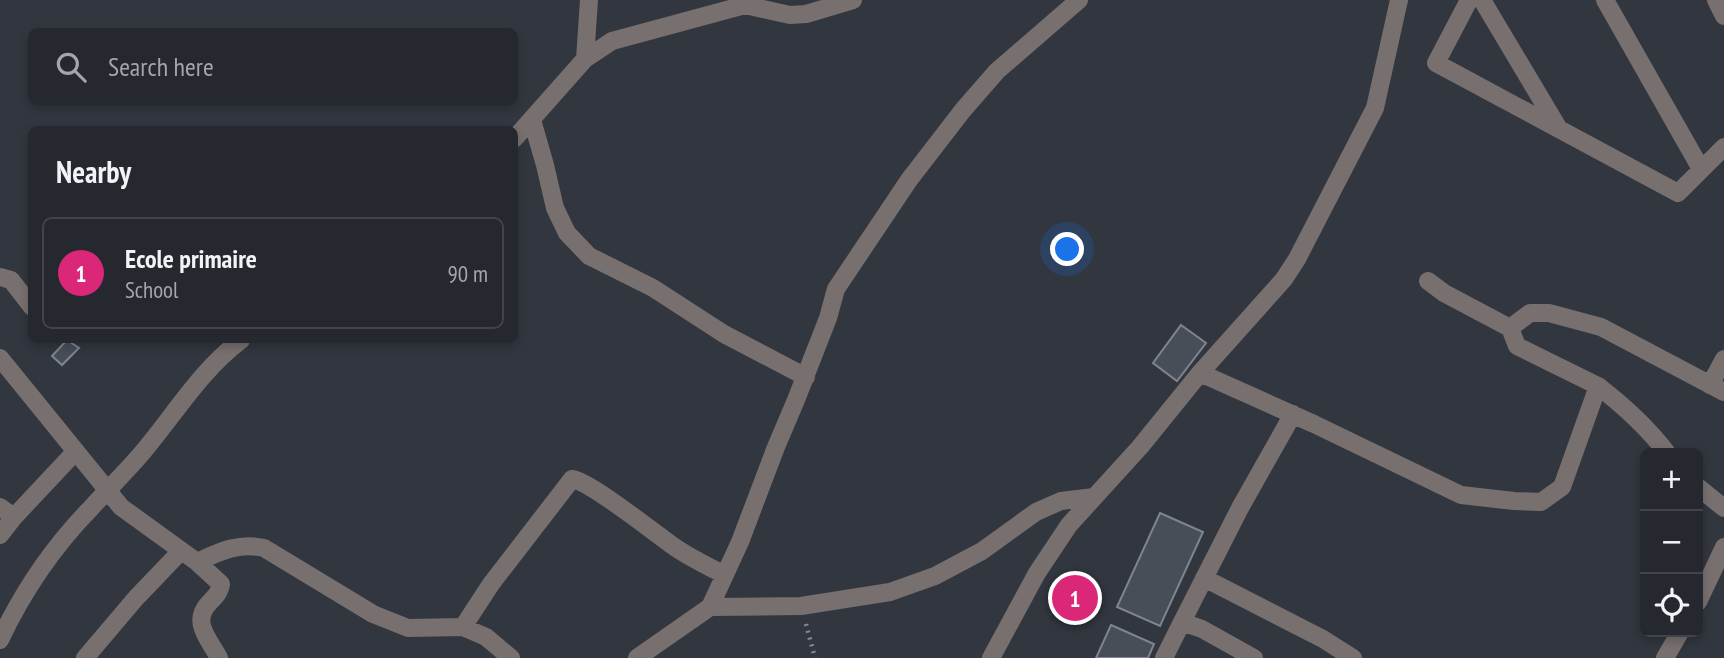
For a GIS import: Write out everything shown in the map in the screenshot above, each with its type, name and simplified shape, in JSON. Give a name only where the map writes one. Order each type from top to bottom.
[{"type":"street","points":[[585,60],[589,0]]},
{"type":"street","points":[[518,135],[585,60],[612,41],[745,5],[790,15],[806,14],[853,0]]},
{"type":"street","points":[[637,658],[710,607],[740,542],[806,377],[836,289],[909,180],[963,110],[998,71],[1079,0]]},
{"type":"street","points":[[991,658],[1037,573],[1069,525],[1140,447],[1200,373],[1284,279],[1334,190],[1375,108],[1399,0]]},
{"type":"street","points":[[1469,0],[1436,62],[1678,193],[1724,146]]},
{"type":"street","points":[[1482,0],[1559,129]]},
{"type":"street","points":[[1605,0],[1702,169]]},
{"type":"street","points":[[1716,0],[1724,16]]},
{"type":"street","points":[[532,120],[555,208],[567,233],[589,256],[653,288],[724,334],[806,377]]},
{"type":"street","points":[[0,277],[11,280],[28,302]]},
{"type":"street","points":[[1428,281],[1444,293],[1510,328],[1517,346],[1598,386],[1628,411],[1663,448]]},
{"type":"street","points":[[1510,328],[1530,313],[1549,313],[1601,327],[1717,389],[1724,359]]},
{"type":"street","points":[[0,640],[15,608],[42,566],[79,520],[146,448],[206,370],[238,343]]},
{"type":"street","points":[[0,358],[106,492],[136,521],[197,562],[221,586],[200,619],[219,658]]},
{"type":"street","points":[[1200,373],[1293,414],[1461,495],[1493,500],[1541,502],[1562,487],[1598,386]]},
{"type":"street","points":[[1164,658],[1240,508],[1293,414]]},
{"type":"street","points":[[0,534],[7,512],[76,451]]},
{"type":"street","points":[[463,627],[491,584],[572,479],[593,489],[678,550],[723,574]]},
{"type":"street","points":[[1703,492],[1724,508]]},
{"type":"street","points":[[710,607],[801,606],[890,592],[924,580],[982,551],[1035,512],[1061,501],[1094,497]]},
{"type":"street","points":[[197,562],[243,545],[264,548],[348,601],[393,623],[408,628],[463,627],[486,637],[512,658]]},
{"type":"street","points":[[1703,591],[1724,547]]},
{"type":"street","points":[[85,658],[136,598],[181,551]]},
{"type":"street","points":[[1204,578],[1323,639],[1353,658]]},
{"type":"street","points":[[1182,622],[1202,629],[1254,658]]},
{"type":"street","points":[[1665,658],[1677,637]]},
{"type":"path","points":[[801,606],[815,658]]},
{"type":"building","points":[[1181,325],[1206,343],[1177,381],[1153,363]]},
{"type":"building","points":[[64,343],[72,343],[79,348],[62,365],[52,356]]},
{"type":"building","points":[[1160,513],[1203,532],[1160,626],[1117,607]]},
{"type":"building","points":[[1111,625],[1154,644],[1148,658],[1096,658]]},
{"type":"place","name":"Ecole primaire","points":[[1075,598]]}]
